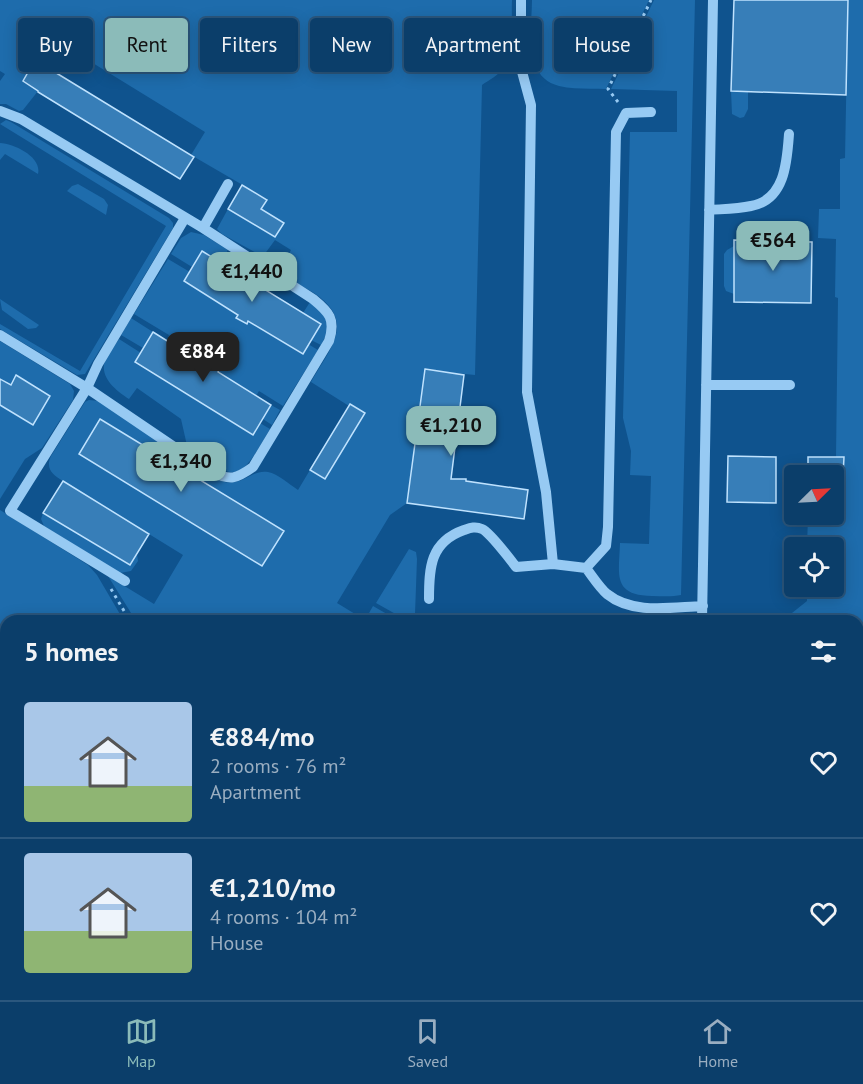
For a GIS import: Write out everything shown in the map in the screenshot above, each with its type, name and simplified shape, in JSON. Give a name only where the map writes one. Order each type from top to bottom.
[{"type":"street","points":[[521,0],[520,68],[531,105],[527,392],[546,492],[553,564]]},
{"type":"street","points":[[702,615],[712,0]]},
{"type":"street","points":[[0,111],[21,119],[203,228],[313,299],[326,310],[332,320],[333,329],[329,341],[253,468],[233,478],[225,478],[211,472],[87,388],[0,335]]},
{"type":"street","points":[[586,568],[606,546],[608,527],[615,132],[626,112],[651,112]]},
{"type":"street","points":[[709,210],[753,206],[774,193],[784,179],[788,161],[789,134]]},
{"type":"street","points":[[203,228],[228,184]]},
{"type":"street","points":[[125,581],[10,511],[87,388],[98,364],[185,218]]},
{"type":"street","points":[[706,386],[790,385]]},
{"type":"street","points":[[429,599],[429,569],[440,544],[458,532],[473,527],[483,529],[516,567],[553,564],[586,568],[605,592],[617,601],[629,605],[641,607],[703,606]]},
{"type":"path","points":[[626,112],[608,89],[651,0]]},
{"type":"path","points":[[108,585],[126,615]]},
{"type":"shaded area","points":[[0,0],[512,0],[512,18],[404,18],[404,72],[499,72],[482,85],[475,375],[425,370],[407,503],[390,515],[337,603],[357,615],[132,615],[108,576],[154,604],[183,555],[59,479],[53,474],[49,465],[51,456],[85,402],[99,401],[221,481],[235,482],[256,473],[268,472],[280,477],[298,490],[310,470],[325,479],[365,413],[351,404],[349,406],[311,382],[332,347],[337,325],[334,314],[327,304],[283,271],[283,265],[291,250],[275,240],[264,255],[260,255],[217,229],[228,209],[275,237],[283,223],[261,209],[267,199],[191,155],[205,132],[107,72],[188,72],[188,18],[105,18],[105,71],[93,63],[93,18],[18,18],[18,72],[50,72],[38,91],[23,110],[19,111],[6,104],[0,104],[0,81],[5,74],[0,71]],"holes":[[[101,419],[283,531],[262,565],[79,454]]]},
{"type":"shaded area","points":[[532,0],[649,0],[640,18],[554,18],[554,72],[614,72],[606,89],[559,86],[547,81],[539,72],[542,72],[542,18],[532,18]]},
{"type":"shaded area","points":[[654,0],[695,0],[681,595],[671,596],[639,595],[630,592],[624,587],[619,574],[620,543],[649,544],[651,476],[630,475],[631,451],[623,418],[630,132],[677,132],[677,91],[611,89],[619,72],[652,72],[652,18],[645,18]]},
{"type":"shaded area","points":[[848,0],[863,0],[863,615],[790,615],[807,601],[807,597],[844,597],[844,537],[807,537],[808,525],[844,525],[844,457],[836,457],[838,298],[835,297],[836,239],[818,238],[819,209],[840,209],[840,159],[845,158]]},
{"type":"shaded area","points":[[731,91],[748,92],[748,109],[744,117],[740,118],[732,114]]},
{"type":"shaded area","points":[[6,120],[169,218],[173,223],[173,228],[85,374],[77,375],[0,329],[0,324],[80,371],[166,226],[0,124]]},
{"type":"shaded area","points":[[0,143],[26,152],[36,162],[38,174],[5,154],[0,160]]},
{"type":"shaded area","points":[[78,184],[104,199],[108,205],[106,215],[67,191]]},
{"type":"shaded area","points":[[191,232],[204,235],[228,250],[220,263],[192,267],[171,254],[181,238]]},
{"type":"shaded area","points":[[734,246],[734,294],[726,291],[724,286],[724,254]]},
{"type":"shaded area","points":[[168,259],[190,272],[184,281],[238,315],[236,318],[246,324],[248,321],[302,354],[308,344],[318,350],[283,406],[259,391],[256,396],[218,372],[219,369],[209,363],[207,365],[167,341],[169,335],[134,314]]},
{"type":"shaded area","points":[[0,299],[39,325],[28,329],[2,310]]},
{"type":"shaded area","points":[[310,302],[321,312],[326,321],[326,332],[321,345],[311,340],[303,313]]},
{"type":"shaded area","points":[[131,318],[153,332],[143,348],[121,335]]},
{"type":"shaded area","points":[[119,339],[141,353],[135,363],[253,435],[260,423],[270,429],[252,459],[237,471],[228,472],[218,468],[188,450],[181,419],[137,388],[129,399],[120,393],[108,381],[104,370],[108,355]]},
{"type":"shaded area","points":[[0,341],[70,384],[74,391],[73,400],[42,448],[25,459],[0,499],[0,405],[33,425],[50,396],[17,375],[11,385],[0,379]]},
{"type":"shaded area","points":[[271,405],[280,410],[272,425],[263,419]]},
{"type":"shaded area","points":[[0,510],[88,565],[97,575],[120,615],[0,615]]},
{"type":"shaded area","points":[[43,513],[130,565],[137,554],[138,561],[131,571],[120,573],[44,526],[41,519]]},
{"type":"shaded area","points":[[409,549],[416,552],[415,614],[397,615],[376,603]]},
{"type":"shaded area","points":[[373,606],[389,615],[368,615]]},
{"type":"building","points":[[734,0],[848,0],[846,95],[731,91]]},
{"type":"building","points":[[28,72],[55,72],[194,157],[180,179],[23,81]]},
{"type":"building","points":[[242,185],[267,200],[261,209],[284,223],[275,237],[228,209]]},
{"type":"building","points":[[734,240],[812,242],[811,303],[734,302]]},
{"type":"building","points":[[202,251],[321,324],[303,354],[248,321],[247,324],[236,318],[238,315],[184,281]]},
{"type":"building","points":[[153,332],[207,366],[209,362],[219,369],[218,372],[271,405],[253,435],[135,362]]},
{"type":"building","points":[[425,369],[464,375],[451,479],[466,479],[466,481],[528,490],[524,519],[407,503]]},
{"type":"building","points":[[16,375],[50,396],[33,425],[0,405],[0,379],[11,385]]},
{"type":"building","points":[[350,404],[365,413],[325,479],[310,470]]},
{"type":"building","points":[[100,419],[284,531],[262,566],[79,454]]},
{"type":"building","points":[[728,456],[776,457],[776,503],[727,502]]},
{"type":"building","points":[[808,457],[844,457],[844,465],[808,465]]},
{"type":"building","points":[[63,481],[149,534],[130,565],[43,513]]}]
